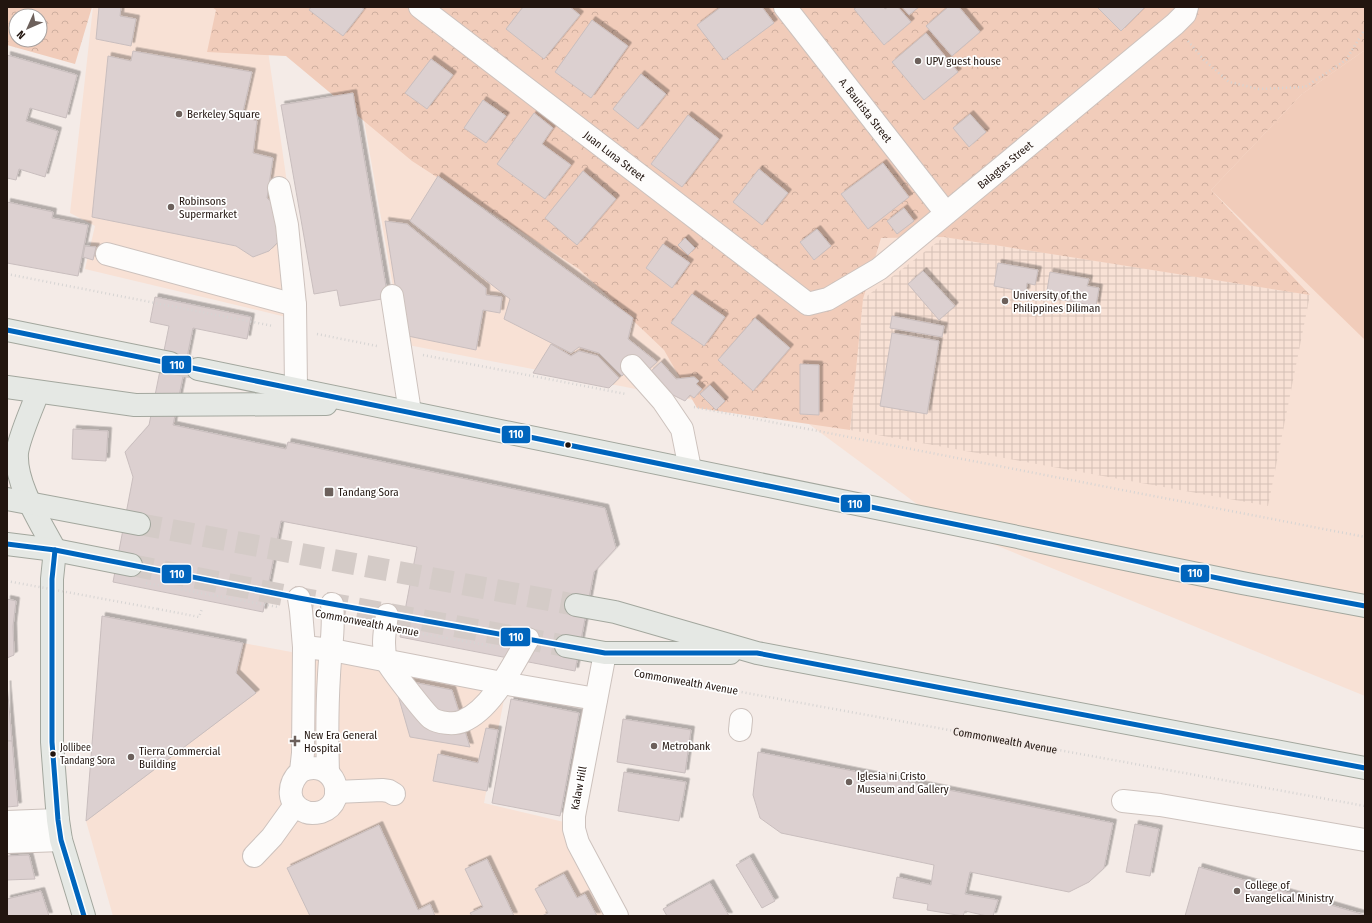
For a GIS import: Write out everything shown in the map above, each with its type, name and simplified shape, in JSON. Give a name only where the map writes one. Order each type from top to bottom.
[{"type":"main road","points":[[7,330],[170,363]]},
{"type":"main road","points":[[198,369],[1242,583],[1365,606]]},
{"type":"main road","points":[[7,388],[135,405],[371,404]]},
{"type":"main road","points":[[38,392],[13,450],[17,458],[19,476],[38,505],[55,550],[52,579],[52,742],[60,830],[84,916]]},
{"type":"main road","points":[[7,499],[139,524]]},
{"type":"main road","points":[[7,535],[135,573]]},
{"type":"main road","points":[[7,544],[55,550]]},
{"type":"main road","name":"Commonwealth Avenue","points":[[576,604],[615,612],[757,653],[1365,768]]},
{"type":"main road","name":"Commonwealth Avenue","points":[[566,646],[605,652],[757,653]]},
{"type":"street","name":"Juan Luna Street","points":[[420,7],[808,304]]},
{"type":"street","name":"A. Bautista Street","points":[[785,7],[946,213]]},
{"type":"street","name":"Balagtas Street","points":[[808,304],[828,299],[920,243],[946,213],[1181,16]]},
{"type":"street","points":[[279,188],[288,225],[295,305],[296,388]]},
{"type":"street","points":[[107,254],[295,305]]},
{"type":"street","points":[[392,296],[410,412]]},
{"type":"street","points":[[632,366],[663,401],[682,429],[690,469]]},
{"type":"street","points":[[332,604],[334,618],[329,674],[327,741],[332,783],[331,806],[317,813],[309,813],[301,810],[295,805],[291,798],[292,782],[296,775],[308,768],[322,769],[332,783],[389,791],[394,794]]},
{"type":"street","points":[[300,605],[304,647],[303,753],[301,771]]},
{"type":"street","points":[[386,621],[383,642],[387,661],[418,704],[431,718],[446,723],[462,722],[481,709],[502,683],[524,646]]},
{"type":"street","points":[[304,647],[332,650],[596,700]]},
{"type":"street","name":"Kalaw Hill","points":[[605,652],[574,816],[574,829],[578,843],[617,916]]},
{"type":"street","points":[[1123,802],[1160,805],[1365,840]]},
{"type":"street","points":[[254,856],[272,837],[295,805]]},
{"type":"street","points":[[7,822],[60,830]]},
{"type":"street","points":[[7,842],[60,830]]},
{"type":"path","points":[[1181,16],[1204,60],[1229,82],[1258,89],[1305,87],[1346,60],[1365,30]]},
{"type":"path","name":"Commonwealth Avenue","points":[[135,573],[300,605]]},
{"type":"path","points":[[7,580],[199,617],[202,609]]},
{"type":"path","name":"Commonwealth Avenue","points":[[386,621],[524,646]]},
{"type":"path","name":"Commonwealth Avenue","points":[[655,676],[1365,806]]},
{"type":"shaded area","name":"Berkeley Square","points":[[93,7],[250,7],[263,16],[307,322],[85,269],[95,226],[70,213]]},
{"type":"shaded area","name":"University of the Philippines Diliman","points":[[257,7],[1365,7],[1365,696],[944,524],[798,416]]},
{"type":"shaded area","points":[[360,97],[765,414],[403,344]]},
{"type":"shaded area","points":[[944,237],[1310,295],[1268,506],[850,430],[863,299]]},
{"type":"shaded area","name":"New Era General Hospital","points":[[243,643],[361,665],[506,689],[484,803],[564,822],[613,916],[113,916],[86,821],[255,693],[236,673]]},
{"type":"green space","points":[[7,7],[92,7],[75,64],[18,48],[48,48],[48,8],[8,8],[8,45]]},
{"type":"green space","name":"University of the Philippines Diliman","points":[[212,7],[1365,7],[1365,50],[1302,94],[1211,190],[1310,295],[944,237],[881,238],[863,299],[850,430],[697,408],[664,350],[579,269],[412,161],[286,56],[207,52],[216,10]]},
{"type":"green space","points":[[1365,50],[1365,340],[1211,190],[1302,94]]},
{"type":"building","points":[[99,7],[121,7],[120,16],[136,19],[131,46],[96,39]]},
{"type":"building","points":[[311,7],[361,7],[364,9],[343,36],[309,10]]},
{"type":"building","points":[[523,7],[570,7],[580,15],[544,59],[506,29]]},
{"type":"building","points":[[721,7],[762,7],[774,23],[724,60],[697,25]]},
{"type":"building","points":[[857,7],[884,7],[885,9],[888,7],[898,7],[911,22],[884,45],[854,9]]},
{"type":"building","points":[[902,7],[919,7],[909,15]]},
{"type":"building","points":[[948,7],[959,7],[980,32],[952,56],[926,26]]},
{"type":"building","points":[[1097,7],[1145,7],[1121,31]]},
{"type":"building","points":[[592,20],[628,46],[591,98],[555,72]]},
{"type":"building","points":[[926,33],[958,72],[924,100],[892,62]]},
{"type":"building","points":[[133,51],[252,72],[242,116],[257,121],[253,153],[273,158],[267,198],[280,210],[280,240],[269,251],[253,257],[236,246],[92,217],[108,56],[131,61]]},
{"type":"building","points":[[7,55],[77,75],[66,118],[30,108],[26,121],[58,131],[45,177],[19,169],[16,180],[7,178]]},
{"type":"building","points":[[431,59],[453,75],[427,109],[405,93]]},
{"type":"building","points":[[641,74],[666,94],[638,129],[613,109]]},
{"type":"building","points":[[353,93],[388,298],[340,306],[337,290],[314,294],[281,105]]},
{"type":"building","points":[[483,100],[506,116],[486,143],[464,128]]},
{"type":"building","points":[[534,113],[553,128],[542,144],[571,165],[545,199],[497,164]]},
{"type":"building","points":[[970,114],[986,132],[969,147],[953,128]]},
{"type":"building","points":[[688,115],[719,139],[682,187],[651,164]]},
{"type":"building","points":[[883,163],[909,197],[868,229],[841,194]]},
{"type":"building","points":[[759,169],[788,193],[762,225],[733,202]]},
{"type":"building","points":[[583,171],[616,199],[577,245],[545,218]]},
{"type":"building","points":[[438,176],[633,318],[628,339],[657,362],[646,372],[637,361],[622,376],[599,353],[579,347],[571,353],[504,319],[510,299],[410,221]]},
{"type":"building","points":[[7,202],[53,212],[52,218],[88,225],[78,276],[7,263]]},
{"type":"building","points":[[904,208],[914,221],[897,234],[887,221]]},
{"type":"building","points":[[385,221],[407,224],[486,288],[486,295],[502,297],[500,313],[483,310],[476,350],[403,335]]},
{"type":"building","points":[[817,229],[831,246],[814,260],[800,242]]},
{"type":"building","points":[[685,238],[695,248],[688,255],[678,245]]},
{"type":"building","points":[[663,244],[690,263],[672,288],[646,268]]},
{"type":"building","points":[[85,246],[96,247],[93,260],[83,257]]},
{"type":"building","points":[[998,263],[1038,270],[1035,285],[1027,283],[1026,292],[994,286]]},
{"type":"building","points":[[923,271],[955,306],[939,320],[908,284]]},
{"type":"building","points":[[1050,272],[1089,279],[1087,286],[1099,288],[1096,306],[1046,297]]},
{"type":"building","points":[[692,294],[725,317],[704,346],[671,323]]},
{"type":"building","name":"Tandang Sora","points":[[155,297],[251,317],[247,339],[193,328],[173,425],[286,449],[288,442],[605,508],[616,548],[594,572],[575,671],[400,637],[417,547],[281,521],[263,612],[113,582],[133,477],[125,452],[149,425],[169,326],[150,322]]},
{"type":"building","points":[[892,316],[944,326],[942,337],[890,328]]},
{"type":"building","points":[[755,318],[790,348],[753,391],[718,360]]},
{"type":"building","points":[[892,333],[939,341],[927,414],[880,406]]},
{"type":"building","points":[[551,344],[571,356],[579,351],[598,356],[619,378],[609,388],[533,373]]},
{"type":"building","points":[[661,362],[676,379],[694,377],[699,381],[696,384],[702,389],[694,398],[690,395],[685,401],[669,393],[650,372]]},
{"type":"building","points":[[800,364],[819,365],[819,415],[800,414]]},
{"type":"building","points":[[710,385],[725,401],[716,410],[700,394]]},
{"type":"building","points":[[73,429],[108,431],[106,461],[72,459]]},
{"type":"building","points":[[7,599],[16,601],[13,626],[14,655],[7,658]]},
{"type":"building","name":"Tierra Commercial Building","points":[[102,616],[243,643],[236,673],[256,693],[86,821]]},
{"type":"building","points":[[393,678],[452,690],[470,747],[410,737]]},
{"type":"building","points":[[7,684],[12,741],[7,741]]},
{"type":"building","points":[[511,699],[579,713],[560,816],[492,803]]},
{"type":"building","name":"Metrobank","points":[[623,719],[691,730],[685,773],[617,762]]},
{"type":"building","points":[[486,728],[498,730],[487,791],[433,781],[438,754],[478,763]]},
{"type":"building","points":[[7,741],[12,741],[18,806],[7,807]]},
{"type":"building","points":[[758,752],[1113,823],[1104,868],[1089,882],[1069,892],[970,872],[965,894],[998,900],[993,916],[965,911],[963,916],[927,910],[928,904],[893,898],[897,877],[931,885],[934,865],[781,833],[760,818],[753,795]]},
{"type":"building","points":[[624,772],[686,782],[679,821],[618,811]]},
{"type":"building","points":[[1135,824],[1159,829],[1150,876],[1126,872]]},
{"type":"building","points":[[379,825],[418,910],[430,904],[435,916],[310,916],[287,868]]},
{"type":"building","points":[[29,855],[35,879],[7,880],[7,856]]},
{"type":"building","points":[[750,857],[775,901],[762,908],[736,865]]},
{"type":"building","points":[[487,859],[514,916],[472,916],[470,913],[483,907],[465,869]]},
{"type":"building","name":"College of Evangelical Ministry","points":[[1199,867],[1365,915],[1365,916],[1185,916]]},
{"type":"building","points":[[564,874],[577,898],[585,894],[597,916],[542,916],[548,913],[535,889]]},
{"type":"building","points":[[710,883],[729,916],[667,916],[663,909]]},
{"type":"building","points":[[41,891],[49,916],[7,916],[7,899]]},
{"type":"tunnel","points":[[170,363],[198,369]]},
{"type":"tunnel","points":[[139,524],[576,605]]},
{"type":"tunnel","points":[[131,565],[299,598],[566,646]]},
{"type":"transit line","name":"110","points":[[7,330],[1242,583],[1365,606]]},
{"type":"transit line","name":"110","points":[[7,544],[55,550],[299,598],[605,653],[757,653],[1365,768]]},
{"type":"transit line","name":"110","points":[[55,550],[52,579],[52,742],[58,820],[61,840],[84,916]]},
{"type":"place","name":"UPV guest house","points":[[918,61]]},
{"type":"place","name":"Berkeley Square","points":[[179,114]]},
{"type":"place","name":"Robinsons Supermarket","points":[[171,207]]},
{"type":"place","name":"University of the Philippines Diliman","points":[[1005,301]]},
{"type":"place","name":"Tandang Sora","points":[[329,492]]},
{"type":"place","name":"New Era General Hospital","points":[[295,741]]},
{"type":"place","name":"Metrobank","points":[[654,746]]},
{"type":"place","name":"Jollibee Tandang Sora","points":[[53,754]]},
{"type":"place","name":"Tierra Commercial Building","points":[[131,757]]},
{"type":"place","name":"Iglesia ni Cristo Museum and Gallery","points":[[849,782]]},
{"type":"place","name":"College of Evangelical Ministry","points":[[1237,891]]}]
